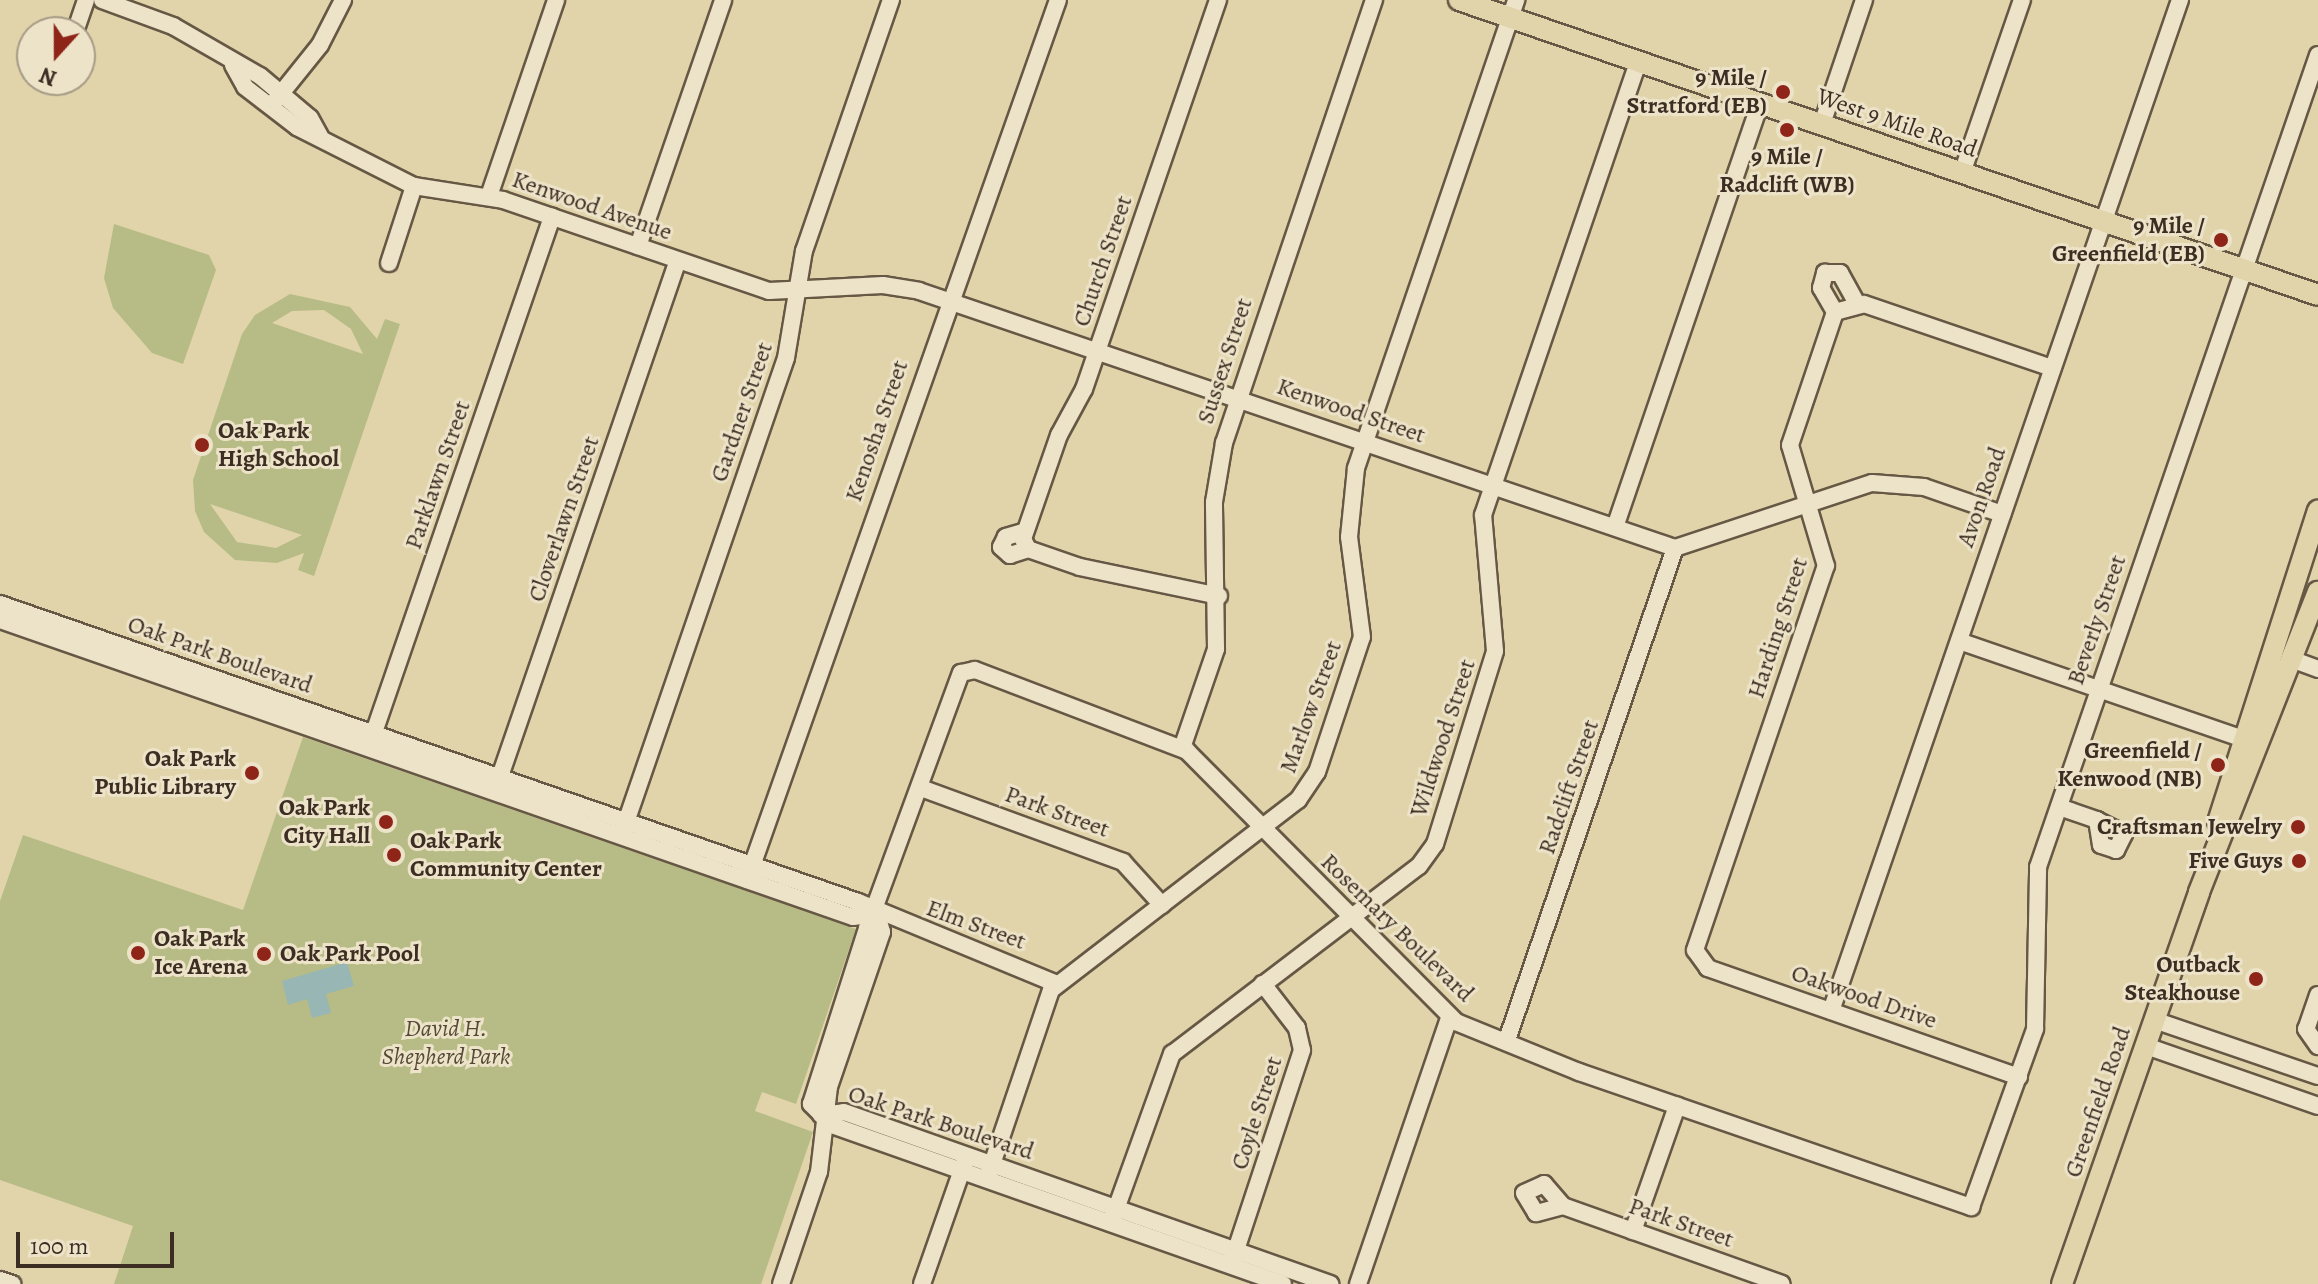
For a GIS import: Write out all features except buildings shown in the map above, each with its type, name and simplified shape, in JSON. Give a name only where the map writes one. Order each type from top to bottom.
[{"type":"main road","name":"West 9 Mile Road","points":[[1459,0],[1513,9],[1638,61],[2318,295]]},
{"type":"main road","name":"Greenfield Road","points":[[2199,892],[2240,738],[2309,565],[2318,511]]},
{"type":"main road","name":"Greenfield Road","points":[[2062,1284],[2199,892],[2318,592]]},
{"type":"street","points":[[102,0],[173,26],[282,93],[320,136]]},
{"type":"street","points":[[271,107],[343,0]]},
{"type":"street","points":[[233,65],[271,107],[414,186],[489,196],[556,0]]},
{"type":"street","points":[[638,246],[723,0]]},
{"type":"street","name":"Gardner Street","points":[[624,829],[786,358],[808,239],[891,0]]},
{"type":"street","name":"Kenosha Street","points":[[750,873],[948,300],[1058,0]]},
{"type":"street","name":"Church Street","points":[[1218,0],[1098,349],[1026,540],[1219,596]]},
{"type":"street","name":"Sussex Street","points":[[1182,748],[1216,649],[1219,596],[1214,502],[1238,398],[1374,0]]},
{"type":"street","points":[[1822,124],[1864,0]]},
{"type":"street","points":[[1962,173],[2022,0]]},
{"type":"street","name":"Avon Road","points":[[1831,1011],[2180,0]]},
{"type":"street","name":"Marlow Street","points":[[1057,984],[1263,828],[1311,784],[1362,637],[1348,514],[1365,441],[1513,9]]},
{"type":"street","name":"Beverly Street","points":[[1971,1207],[2035,1029],[2033,888],[2318,55]]},
{"type":"street","name":"Wildwood Street","points":[[1114,1216],[1169,1059],[1430,853],[1485,697],[1497,627],[1482,531],[1492,485],[1638,61]]},
{"type":"street","points":[[1615,527],[1760,103]]},
{"type":"street","points":[[389,263],[414,186]]},
{"type":"street","name":"Kenwood Avenue","points":[[489,196],[678,260]]},
{"type":"street","name":"Parklawn Street","points":[[371,741],[552,217]]},
{"type":"street","name":"Kenwood Street","points":[[678,260],[760,289],[799,293],[883,285],[948,300],[1675,548]]},
{"type":"street","name":"Cloverlawn Street","points":[[498,785],[678,260]]},
{"type":"street","points":[[1856,302],[1835,312],[1821,288],[1825,273],[1840,273],[1856,302],[2052,368]]},
{"type":"street","name":"Harding Street","points":[[1696,958],[1824,574],[1826,551],[1790,440],[1835,312]]},
{"type":"street","points":[[1675,548],[1810,502],[1895,482],[2002,514]]},
{"type":"street","name":"Radclift Street","points":[[1507,1040],[1675,548]]},
{"type":"street","name":"Oak Park Boulevard","points":[[0,604],[371,741],[877,914]]},
{"type":"street","name":"Oak Park Boulevard","points":[[0,620],[371,741]]},
{"type":"street","points":[[1959,641],[2240,738]]},
{"type":"street","points":[[2291,659],[2318,669]]},
{"type":"street","name":"Rosemary Boulevard","points":[[921,788],[965,670],[1182,748],[1449,1018],[1677,1106],[1971,1207]]},
{"type":"street","points":[[781,1284],[821,1163],[821,1115],[811,1094],[837,1042],[921,788]]},
{"type":"street","name":"Park Street","points":[[921,788],[1123,862],[1162,905]]},
{"type":"street","points":[[2059,807],[2097,820]]},
{"type":"street","name":"Elm Street","points":[[877,914],[1057,984]]},
{"type":"street","name":"Oakwood Drive","points":[[1696,958],[1831,1011],[2019,1077]]},
{"type":"street","points":[[990,1172],[1057,984]]},
{"type":"street","name":"Coyle Street","points":[[1233,1258],[1302,1050],[1297,1028],[1263,984]]},
{"type":"street","points":[[2318,995],[2306,1029],[2318,1046]]},
{"type":"street","points":[[1358,1284],[1449,1018]]},
{"type":"street","points":[[2154,1020],[2312,1074],[2297,1098]]},
{"type":"street","points":[[2146,1046],[2318,1106]]},
{"type":"street","points":[[1633,1231],[1677,1106]]},
{"type":"street","name":"Oak Park Boulevard","points":[[821,1115],[844,1112],[965,1163],[1114,1216],[1233,1258],[1330,1284]]},
{"type":"street","points":[[924,1283],[965,1163]]},
{"type":"street","name":"Park Street","points":[[1563,1206],[1782,1284]]},
{"type":"street","name":"Oak Park Boulevard","points":[[1233,1258],[1283,1284]]},
{"type":"street","points":[[0,1280],[12,1284]]},
{"type":"green space","points":[[114,224],[209,255],[216,270],[183,364],[152,353],[113,308],[104,278]]},
{"type":"green space","points":[[290,294],[350,307],[377,339],[385,319],[400,324],[314,576],[298,570],[304,553],[277,563],[235,560],[204,532],[195,511],[193,480],[242,334],[255,315]],"holes":[[[324,310],[351,329],[363,354],[272,323],[292,311]],[[210,504],[302,535],[276,548],[237,542]]]},
{"type":"green space","name":"David H. Shepherd Park","points":[[303,737],[856,929],[796,1104],[762,1092],[755,1111],[813,1132],[761,1284],[114,1284],[133,1226],[0,1180],[0,901],[23,835],[243,910]]},
{"type":"water","points":[[347,962],[354,986],[326,994],[331,1013],[312,1018],[307,999],[288,1005],[282,981]]},
{"type":"place","name":"9 Mile / Stratford (EB)","points":[[1783,92]]},
{"type":"place","name":"9 Mile / Radclift (WB)","points":[[1787,130]]},
{"type":"place","name":"9 Mile / Greenfield (EB)","points":[[2221,240]]},
{"type":"place","name":"Oak Park High School","points":[[202,445]]},
{"type":"place","name":"Greenfield / Kenwood (NB)","points":[[2218,765]]},
{"type":"place","name":"Oak Park Public Library","points":[[252,773]]},
{"type":"place","name":"Oak Park City Hall","points":[[386,822]]},
{"type":"place","name":"Craftsman Jewelry","points":[[2298,827]]},
{"type":"place","name":"Oak Park Community Center","points":[[394,855]]},
{"type":"place","name":"Five Guys","points":[[2299,861]]},
{"type":"place","name":"Oak Park Ice Arena","points":[[138,953]]},
{"type":"place","name":"Oak Park Pool","points":[[264,954]]},
{"type":"place","name":"Outback Steakhouse","points":[[2256,979]]}]
